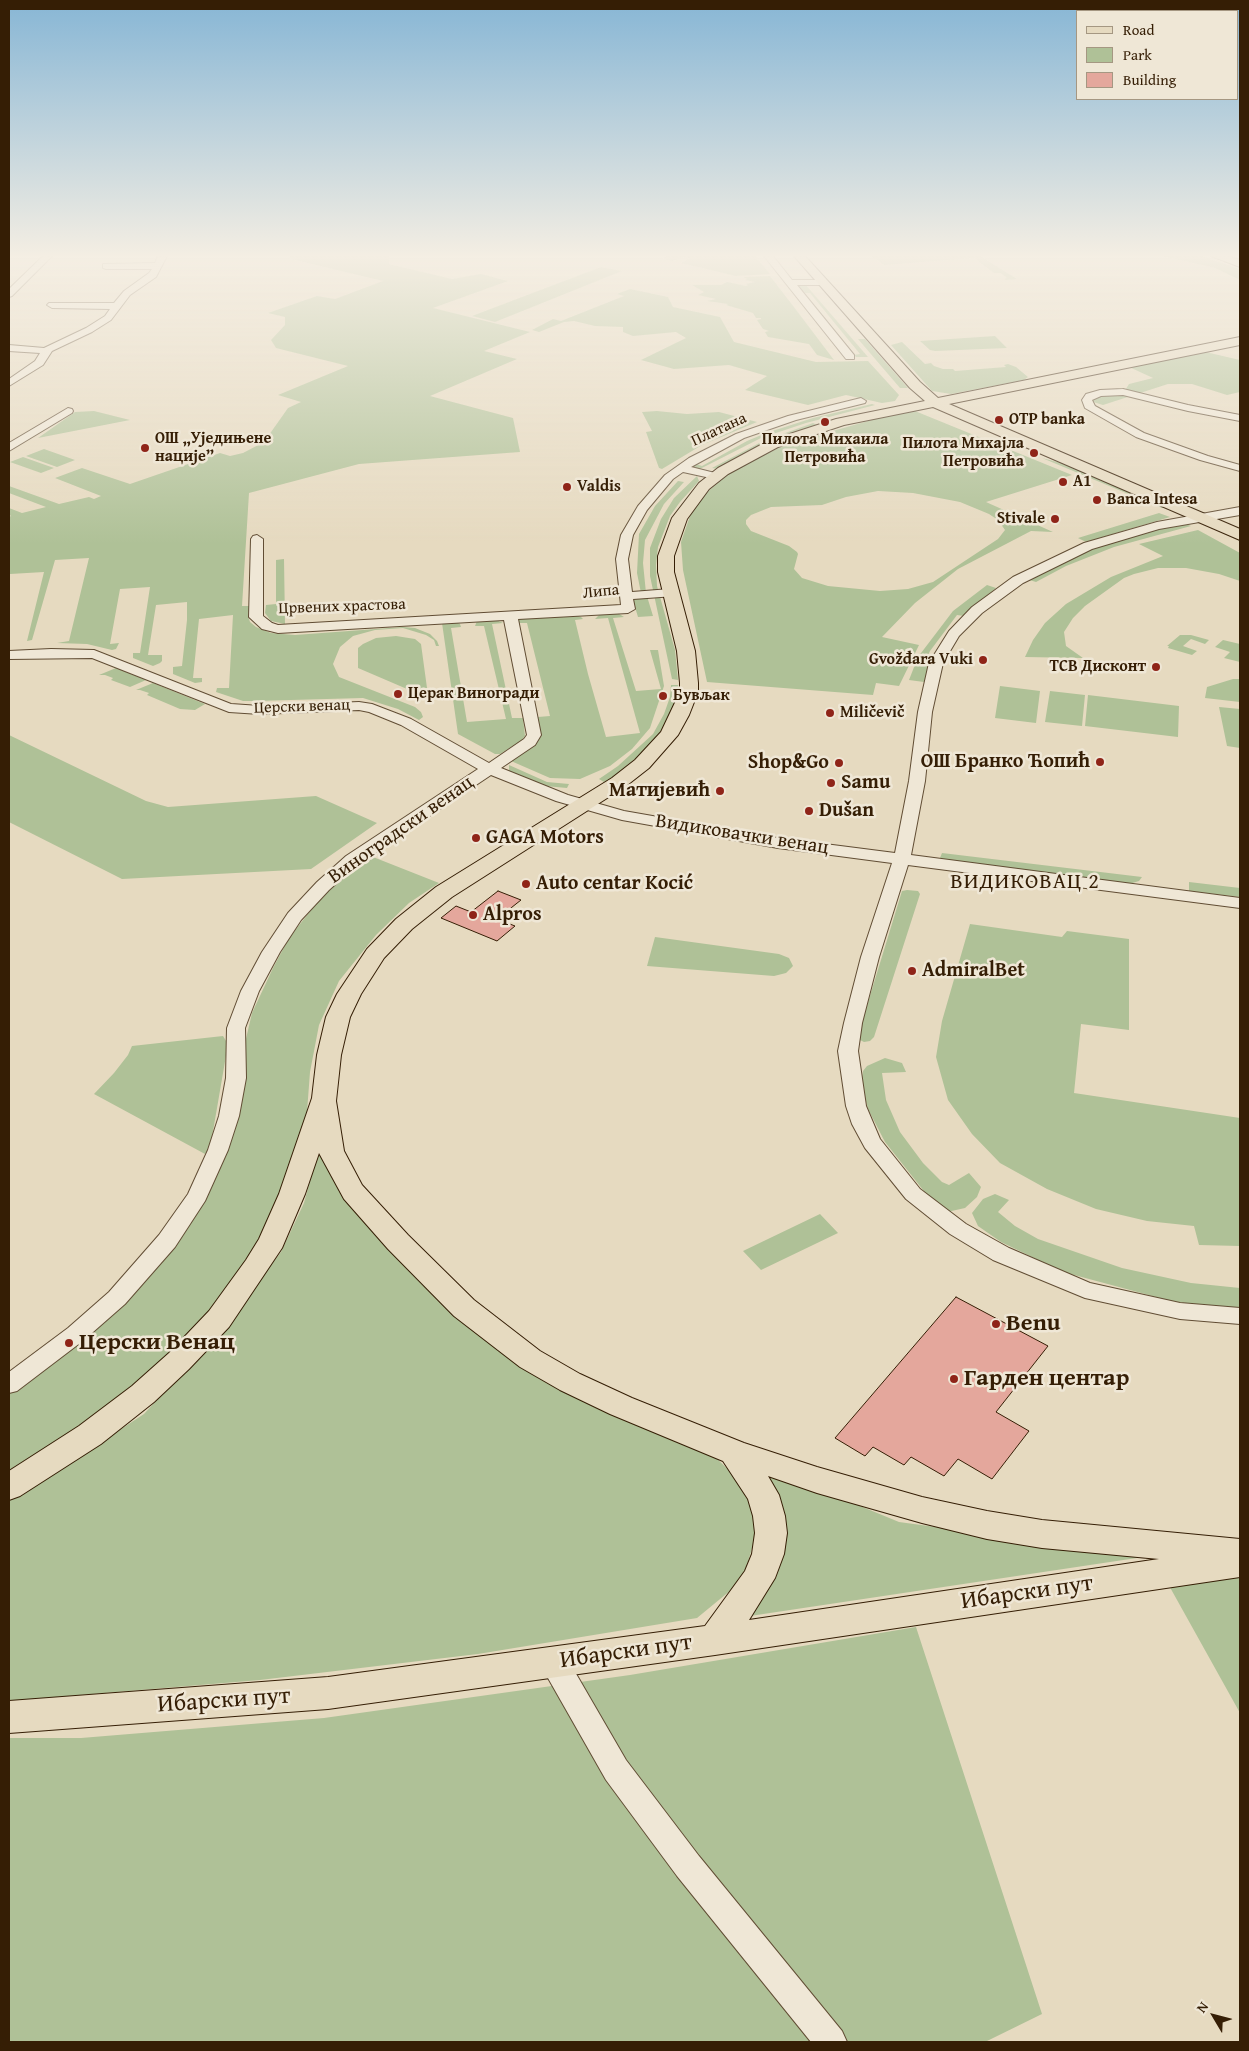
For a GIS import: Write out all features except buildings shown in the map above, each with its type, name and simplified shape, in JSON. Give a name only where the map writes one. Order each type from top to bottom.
[{"type":"main road","points":[[885,352],[915,385],[936,403],[1201,516],[1240,535]]},
{"type":"main road","points":[[9,1487],[90,1435],[144,1394],[219,1319],[256,1267],[275,1234],[292,1194],[324,1098],[329,1055],[338,1017],[362,973],[380,948],[404,924],[444,892],[584,805],[642,764],[666,739],[680,715],[688,692],[685,650],[666,572],[669,544],[684,510],[704,486],[716,476],[752,454],[793,437],[857,418],[1187,352]]},
{"type":"main road","points":[[324,1098],[331,1151],[353,1192],[398,1242],[464,1308],[530,1359],[570,1382],[621,1406],[734,1452],[817,1480],[905,1506],[987,1525],[1042,1534],[1240,1552]]},
{"type":"main road","points":[[714,1640],[758,1578],[768,1554],[771,1533],[769,1516],[763,1495],[734,1452]]},
{"type":"main road","name":"Ибарски пут","points":[[9,1717],[328,1693],[714,1640],[1240,1563]]},
{"type":"street","points":[[9,383],[39,362],[46,352]]},
{"type":"street","points":[[846,352],[850,356]]},
{"type":"street","points":[[1240,418],[1188,408],[1123,392],[1100,392],[1086,400],[1090,408],[1140,435],[1204,458],[1240,468]]},
{"type":"street","name":"Платана","points":[[680,468],[725,443],[758,429],[861,401]]},
{"type":"street","points":[[9,448],[68,411]]},
{"type":"street","points":[[680,468],[716,476]]},
{"type":"street","name":"Липа","points":[[450,619],[628,609],[622,559],[627,535],[646,504],[668,477],[680,468]]},
{"type":"street","points":[[1240,511],[1201,516],[1088,546],[1018,580],[977,610],[954,634],[936,663],[925,712],[917,781],[902,860],[870,957],[853,1023],[848,1051],[856,1106],[862,1124],[872,1143],[913,1194],[941,1217],[979,1242],[1030,1268],[1085,1290],[1180,1311],[1240,1316]]},
{"type":"street","name":"Црвених храстова","points":[[257,539],[256,617],[267,626],[278,629],[294,629],[450,619]]},
{"type":"street","points":[[626,596],[670,592]]},
{"type":"street","points":[[489,769],[530,742],[534,735],[510,616]]},
{"type":"street","name":"Церски венац","points":[[9,655],[51,653],[94,654],[229,708],[260,710],[360,706],[372,708],[406,722],[489,769],[584,805]]},
{"type":"street","name":"Виноградски венац","points":[[9,1384],[76,1334],[117,1298],[168,1241],[198,1196],[222,1141],[229,1116],[236,1078],[236,1028],[250,991],[271,952],[294,917],[323,886],[352,860],[489,769]]},
{"type":"street","name":"Видиковачки венац","points":[[584,805],[622,816],[708,831],[902,860],[1240,902]]},
{"type":"street","points":[[554,1662],[616,1770],[688,1866],[831,2042]]},
{"type":"green space","points":[[291,352],[487,352],[517,359],[430,396],[513,418],[520,452],[359,464],[249,493],[242,606],[250,606],[248,616],[250,622],[256,627],[271,633],[295,635],[403,627],[415,628],[430,634],[439,646],[436,646],[434,640],[426,635],[403,628],[375,630],[353,636],[340,647],[333,664],[339,677],[415,707],[421,712],[423,717],[419,720],[398,709],[363,698],[243,701],[216,692],[217,688],[229,688],[233,615],[199,619],[193,678],[202,678],[202,682],[195,683],[173,674],[173,667],[182,666],[187,602],[156,605],[148,655],[162,655],[162,661],[153,666],[133,658],[133,653],[140,653],[150,587],[120,589],[110,644],[119,643],[116,649],[112,650],[87,644],[57,643],[69,641],[89,558],[55,560],[32,640],[27,641],[44,572],[10,574],[9,578],[9,517],[11,516],[9,508],[22,513],[46,507],[9,493],[9,486],[59,504],[89,497],[94,499],[101,496],[55,478],[82,468],[130,484],[220,453],[230,456],[243,453],[264,442],[288,408],[301,402],[278,395],[348,366]]},
{"type":"green space","points":[[658,352],[774,352],[816,362],[868,361],[899,395],[895,401],[882,403],[846,395],[808,405],[745,390],[767,376],[729,365],[674,369],[641,360]]},
{"type":"green space","points":[[815,352],[828,352],[834,360],[817,355]]},
{"type":"green space","points":[[858,352],[863,352],[868,357],[856,357],[854,355],[860,354]]},
{"type":"green space","points":[[869,352],[876,352],[908,388],[900,388]]},
{"type":"green space","points":[[897,352],[912,352],[925,364],[931,363],[943,369],[953,369],[955,371],[1006,367],[1004,365],[1008,364],[1016,367],[1028,377],[1024,380],[951,394],[932,391]]},
{"type":"green space","points":[[1190,352],[1204,352],[1240,360],[1240,392],[1227,395],[1192,384],[1168,384],[1103,405],[1087,400],[1088,398],[1124,392],[1129,384],[1153,378],[1127,366]]},
{"type":"green space","points":[[872,404],[875,405],[806,423],[761,438],[698,470],[693,469],[693,463],[702,466],[747,441],[766,433],[813,418]]},
{"type":"green space","points":[[94,411],[130,420],[38,438],[75,412]]},
{"type":"green space","points":[[657,411],[687,414],[719,412],[757,422],[702,445],[662,469],[659,468],[646,432],[652,431],[642,412]]},
{"type":"green space","points":[[915,411],[1072,475],[986,502],[1053,532],[1031,531],[958,569],[915,603],[882,637],[919,645],[899,686],[876,683],[873,695],[707,682],[683,570],[681,542],[690,516],[699,499],[733,470],[787,444],[875,419]],"holes":[[[878,491],[913,493],[960,502],[989,514],[998,520],[1005,530],[998,539],[933,582],[908,589],[880,591],[828,586],[802,578],[794,569],[797,552],[789,546],[751,531],[746,524],[746,520],[751,515],[771,507],[822,505],[846,497]]]},
{"type":"green space","points":[[813,423],[817,425],[761,445],[718,469],[712,468],[763,441]]},
{"type":"green space","points":[[44,449],[75,460],[57,467],[26,456]]},
{"type":"green space","points":[[23,457],[54,468],[41,473],[10,462]]},
{"type":"green space","points":[[1042,458],[1073,466],[1169,506],[1162,508]]},
{"type":"green space","points":[[697,476],[699,481],[670,516],[658,547],[656,565],[657,586],[675,650],[678,680],[672,679],[650,576],[650,548],[661,519],[674,498]]},
{"type":"green space","points":[[678,481],[684,482],[664,504],[645,540],[643,563],[646,593],[653,616],[638,617],[631,594],[641,593],[637,573],[639,534],[655,506]]},
{"type":"green space","points":[[1159,513],[1170,517],[1086,542],[1078,538]]},
{"type":"green space","points":[[1183,523],[1191,526],[1114,547],[1066,566],[1036,582],[1026,579],[1084,552],[1122,539]]},
{"type":"green space","points":[[1198,530],[1240,553],[1240,581],[1219,574],[1186,568],[1158,568],[1134,574],[1124,578],[1085,606],[1073,618],[1064,632],[1066,646],[1083,658],[1025,657],[1033,640],[1045,623],[1066,604],[1111,577],[1163,556],[1139,544]]},
{"type":"green space","points":[[284,559],[285,624],[271,621],[265,613],[266,605],[276,604],[276,560]]},
{"type":"green space","points":[[987,585],[996,588],[964,616],[957,615],[930,651],[923,665],[929,667],[924,682],[909,680],[918,657],[953,611]]},
{"type":"green space","points":[[616,612],[624,617],[613,618],[636,691],[661,689],[650,650],[658,650],[664,686],[650,728],[632,749],[610,766],[580,779],[550,778],[511,761],[540,736],[538,717],[550,716],[527,623],[517,623],[517,620],[521,618],[575,615],[581,617],[583,619],[575,620],[606,737],[640,733],[608,618],[595,619],[601,613]]},
{"type":"green space","points":[[494,619],[503,623],[492,624],[512,718],[523,718],[525,736],[521,741],[500,754],[495,754],[458,734],[442,623],[454,621],[460,624],[461,627],[451,628],[467,722],[506,719],[484,626],[475,626],[477,621]]},
{"type":"green space","points":[[1180,635],[1191,635],[1209,640],[1205,644],[1191,639],[1183,646],[1197,651],[1192,655],[1168,648],[1169,646],[1167,646]]},
{"type":"green space","points":[[396,636],[415,639],[421,644],[427,688],[422,692],[414,692],[358,668],[358,648],[376,638]]},
{"type":"green space","points":[[1223,640],[1240,644],[1240,662],[1224,658],[1230,652],[1215,647]]},
{"type":"green space","points":[[116,668],[146,680],[130,687],[111,680],[113,678],[99,675]]},
{"type":"green space","points":[[1233,679],[1240,679],[1240,702],[1205,698],[1207,687]]},
{"type":"green space","points":[[153,683],[205,704],[195,710],[180,709],[147,695],[149,693],[136,690]]},
{"type":"green space","points":[[671,685],[678,685],[675,706],[666,724],[648,748],[612,778],[604,782],[599,779],[618,766],[653,734],[664,714],[670,697]]},
{"type":"green space","points":[[1000,686],[1040,691],[1036,723],[995,718]]},
{"type":"green space","points":[[1050,691],[1085,695],[1082,726],[1045,722]]},
{"type":"green space","points":[[1088,695],[1179,706],[1178,737],[1085,726]]},
{"type":"green space","points":[[1219,707],[1240,709],[1240,748],[1227,746]]},
{"type":"green space","points":[[9,735],[146,801],[168,807],[316,796],[377,823],[311,869],[122,879],[9,822]]},
{"type":"green space","points":[[509,765],[547,782],[569,784],[567,788],[545,786],[512,773],[509,771]]},
{"type":"green space","points":[[942,853],[1142,877],[1139,881],[1129,884],[945,860],[940,858]]},
{"type":"green space","points":[[368,855],[439,883],[409,903],[376,935],[339,981],[319,1025],[310,1072],[307,1112],[286,1180],[267,1228],[239,1277],[188,1341],[47,1456],[9,1477],[9,1391],[105,1320],[176,1242],[245,1043],[252,1013],[273,968],[289,938],[315,905],[346,873]]},
{"type":"green space","points":[[1189,882],[1240,888],[1240,897],[1189,891]]},
{"type":"green space","points":[[902,891],[918,891],[920,894],[874,1037],[870,1041],[864,1042],[860,1040],[858,1035]]},
{"type":"green space","points":[[970,924],[1062,937],[1067,931],[1129,939],[1129,1030],[1081,1024],[1074,1093],[1240,1118],[1240,1246],[1199,1245],[1194,1226],[1147,1221],[1096,1209],[1047,1189],[1000,1163],[972,1134],[948,1100],[936,1057],[942,1021]]},
{"type":"green space","points":[[655,937],[779,954],[789,958],[793,966],[786,973],[774,976],[647,966]]},
{"type":"green space","points":[[223,1036],[228,1044],[211,1143],[205,1154],[94,1094],[114,1073],[128,1055],[132,1046]]},
{"type":"green space","points":[[885,1058],[902,1063],[906,1072],[882,1073],[886,1100],[900,1132],[923,1163],[942,1182],[949,1185],[969,1173],[981,1187],[977,1197],[965,1208],[947,1212],[935,1205],[885,1142],[868,1109],[862,1079],[863,1071],[867,1066]]},
{"type":"green space","points":[[318,1150],[458,1306],[556,1388],[712,1454],[744,1485],[758,1529],[742,1581],[697,1618],[478,1654],[260,1680],[9,1701],[9,1499],[46,1478],[144,1414],[226,1324],[281,1252],[304,1203]]},
{"type":"green space","points":[[995,1194],[1009,1200],[998,1212],[1015,1226],[1038,1239],[1122,1268],[1191,1283],[1240,1288],[1240,1308],[1215,1307],[1171,1301],[1063,1272],[1001,1242],[978,1226],[972,1213],[983,1199]]},
{"type":"green space","points":[[820,1214],[838,1233],[761,1270],[743,1251]]},
{"type":"green space","points":[[746,1459],[899,1522],[1150,1556],[750,1616],[775,1564]]},
{"type":"green space","points":[[1240,1563],[1240,1713],[1162,1573]]},
{"type":"green space","points":[[916,1627],[1042,2014],[985,2042],[9,2042],[9,1738],[81,1738],[324,1718],[630,1675]]},
{"type":"place","name":"OTP banka","points":[[999,420]]},
{"type":"place","name":"Пилота Михаила Петровића","points":[[825,422]]},
{"type":"place","name":"ОШ „Уједињене нације”","points":[[145,448]]},
{"type":"place","name":"Пилота Михајла Петровића","points":[[1034,453]]},
{"type":"place","name":"A1","points":[[1063,482]]},
{"type":"place","name":"Valdis","points":[[567,487]]},
{"type":"place","name":"Banca Intesa","points":[[1097,500]]},
{"type":"place","name":"Stivale","points":[[1055,519]]},
{"type":"place","name":"Gvožđara Vuki","points":[[983,660]]},
{"type":"place","name":"ТСВ Дисконт","points":[[1156,667]]},
{"type":"place","name":"Церак Виногради","points":[[398,694]]},
{"type":"place","name":"Бувљак","points":[[663,696]]},
{"type":"place","name":"Miličevič","points":[[830,713]]},
{"type":"place","name":"ОШ Бранко Ћопић","points":[[1100,762]]},
{"type":"place","name":"Shop&Go","points":[[839,763]]},
{"type":"place","name":"Samu","points":[[831,783]]},
{"type":"place","name":"Матијевић","points":[[720,791]]},
{"type":"place","name":"Dušan","points":[[809,811]]},
{"type":"place","name":"GAGA Motors","points":[[476,838]]},
{"type":"place","name":"Auto centar Kocić","points":[[526,884]]},
{"type":"place","name":"Alpros","points":[[473,915]]},
{"type":"place","name":"AdmiralBet","points":[[912,971]]},
{"type":"place","name":"Benu","points":[[996,1324]]},
{"type":"place","name":"Церски Венац","points":[[69,1343]]},
{"type":"place","name":"Гарден центар","points":[[954,1379]]},
{"type":"district","name":"ВИДИКОВАЦ 2","points":[[1025,882]]}]
